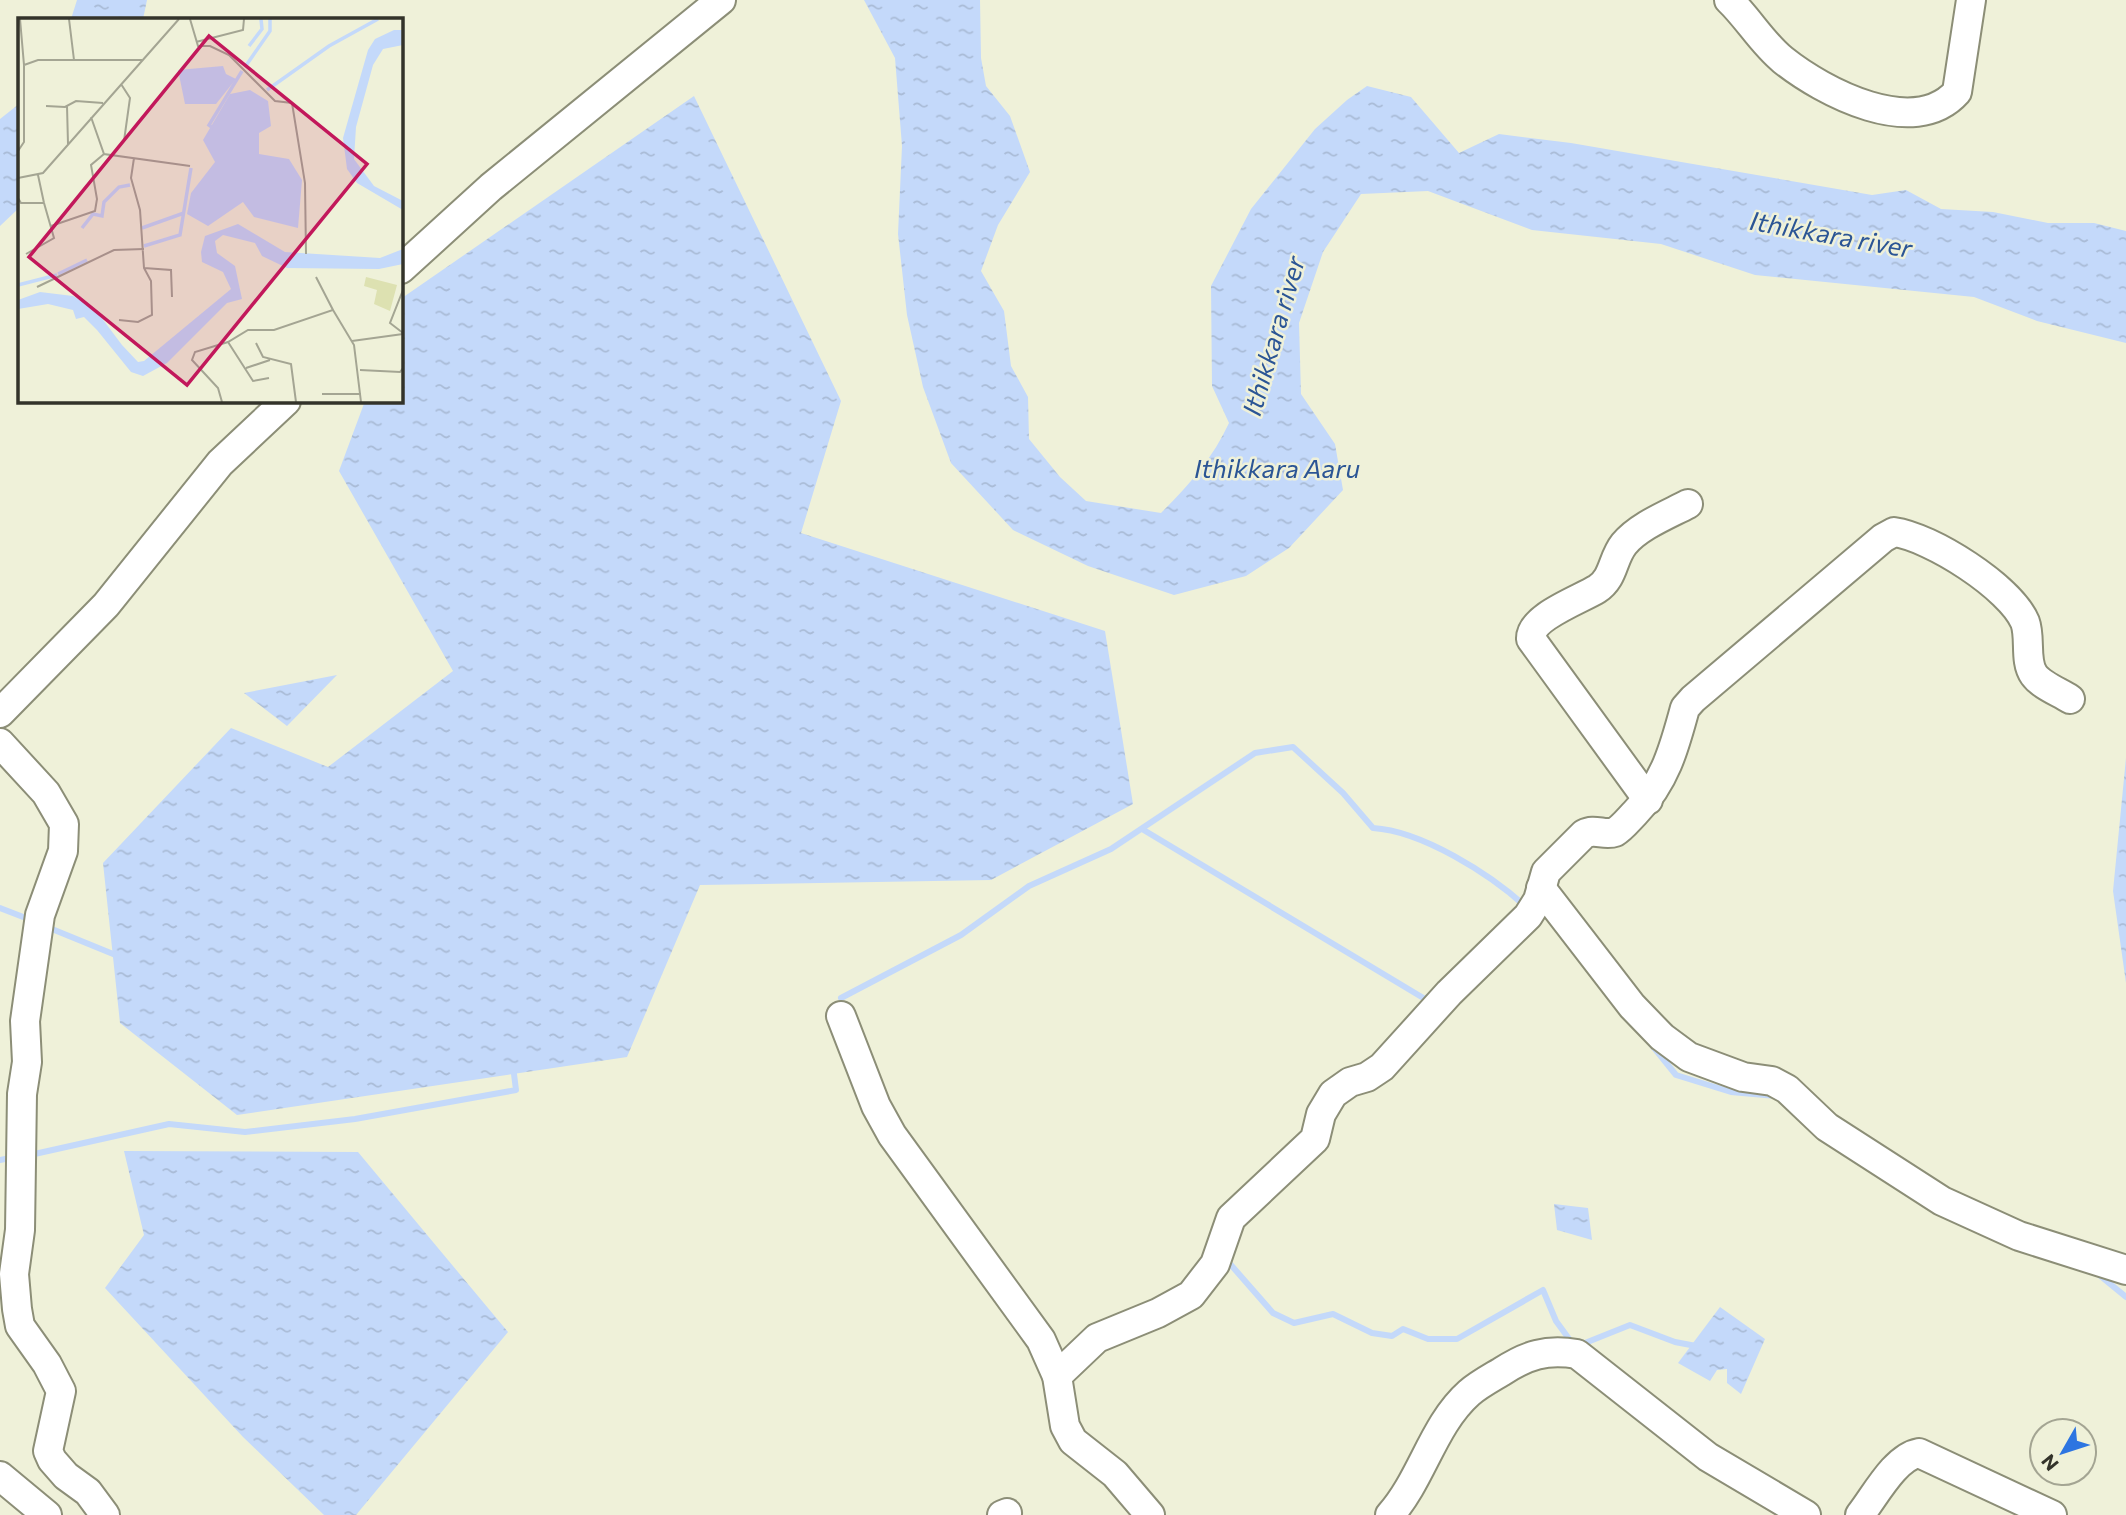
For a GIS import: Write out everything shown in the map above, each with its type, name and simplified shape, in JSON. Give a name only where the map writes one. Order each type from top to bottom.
[{"type":"street","points":[[402,268],[491,187],[721,0]]},
{"type":"street","points":[[1728,0],[1781,58],[1804,74],[1866,106],[1898,113],[1948,102],[1957,92],[1971,0]]},
{"type":"street","points":[[0,713],[106,605],[220,463],[285,402]]},
{"type":"street","points":[[1648,800],[1531,639],[1531,633],[1538,621],[1605,583],[1621,548],[1634,535],[1688,504]]},
{"type":"street","points":[[1057,1376],[1097,1338],[1158,1313],[1191,1295],[1215,1264],[1231,1218],[1315,1139],[1321,1114],[1333,1094],[1340,1087],[1382,1067],[1449,993],[1528,916],[1538,900],[1546,872],[1584,834],[1590,831],[1617,831],[1648,800],[1664,777],[1685,708],[1693,699],[1883,538],[1894,532],[1931,544],[1991,582],[2024,621],[2030,664],[2036,678],[2070,699]]},
{"type":"street","points":[[0,743],[46,793],[64,824],[63,851],[40,915],[25,1021],[27,1062],[22,1094],[20,1230],[14,1274],[17,1309],[20,1326],[47,1364],[61,1391],[48,1451],[66,1476],[88,1492],[105,1515]]},
{"type":"street","points":[[1541,888],[1632,1006],[1662,1037],[1689,1057],[1743,1077],[1772,1081],[1787,1089],[1827,1127],[1942,1201],[2019,1236],[2126,1270]]},
{"type":"street","points":[[841,1016],[876,1106],[892,1135],[1041,1340],[1057,1376],[1065,1426],[1073,1441],[1115,1474],[1150,1515]]},
{"type":"street","points":[[1390,1515],[1422,1467],[1442,1428],[1469,1393],[1527,1356],[1552,1350],[1577,1354],[1708,1457],[1806,1515]]},
{"type":"street","points":[[1860,1515],[1901,1462],[1909,1454],[1919,1452],[2052,1515]]},
{"type":"street","points":[[0,1476],[47,1515]]},
{"type":"water","points":[[77,0],[147,0],[143,18],[71,18]]},
{"type":"water","name":"Ithikkara Aaru","points":[[864,0],[980,0],[981,58],[986,86],[1010,116],[1030,172],[998,225],[981,271],[1004,311],[1011,366],[1028,397],[1029,439],[1060,477],[1086,501],[1161,513],[1208,460],[1229,423],[1212,386],[1211,286],[1251,209],[1315,129],[1367,86],[1411,97],[1459,153],[1499,134],[1571,143],[1872,195],[1906,190],[1941,209],[1993,212],[2048,223],[2094,223],[2126,231],[2126,343],[2037,321],[1974,297],[1755,275],[1661,244],[1532,230],[1428,191],[1361,194],[1323,252],[1299,323],[1301,394],[1335,444],[1343,490],[1289,548],[1246,576],[1174,595],[1088,566],[1013,530],[951,463],[923,387],[907,315],[898,234],[902,146],[895,58]]},
{"type":"water","points":[[694,96],[841,401],[801,533],[1105,631],[1133,804],[991,880],[700,885],[627,1057],[237,1115],[120,1023],[103,863],[231,728],[328,767],[453,671],[339,471],[365,402],[402,402],[402,298]]},
{"type":"water","points":[[18,105],[18,209],[0,226],[0,119]]},
{"type":"water","points":[[337,675],[287,726],[244,693]]},
{"type":"water","points":[[2126,758],[2126,983],[2113,891]]},
{"type":"water","points":[[124,1151],[358,1152],[508,1332],[356,1515],[324,1515],[243,1437],[105,1288],[144,1235]]},
{"type":"water","points":[[1554,1204],[1588,1208],[1592,1240],[1557,1230]]},
{"type":"water","points":[[1720,1307],[1765,1339],[1741,1394],[1727,1383],[1727,1369],[1717,1370],[1710,1381],[1678,1363]]},
{"type":"waterway","points":[[841,998],[961,935],[1029,886],[1111,849],[1255,753],[1293,747],[1343,793],[1373,828],[1413,837],[1454,856],[1525,906]]},
{"type":"waterway","points":[[1142,829],[1425,999],[1430,995]]},
{"type":"waterway","points":[[0,908],[31,920]]},
{"type":"waterway","points":[[47,927],[118,956]]},
{"type":"waterway","points":[[1651,1044],[1676,1075],[1731,1092],[1776,1096]]},
{"type":"waterway","points":[[30,1155],[169,1124],[245,1132],[355,1119],[516,1090],[513,1066]]},
{"type":"waterway","points":[[0,1160],[15,1157]]},
{"type":"waterway","points":[[1231,1265],[1273,1313],[1294,1323],[1333,1314],[1372,1333],[1392,1336],[1403,1329],[1428,1339],[1457,1339],[1543,1290],[1556,1321],[1575,1347],[1630,1325],[1675,1342],[1696,1346]]},
{"type":"waterway","points":[[2098,1274],[2126,1297]]},
{"type":"water label","name":"Ithikkara river","points":[[1831,235]]},
{"type":"water label","name":"Ithikkara river","points":[[1274,336]]}]
